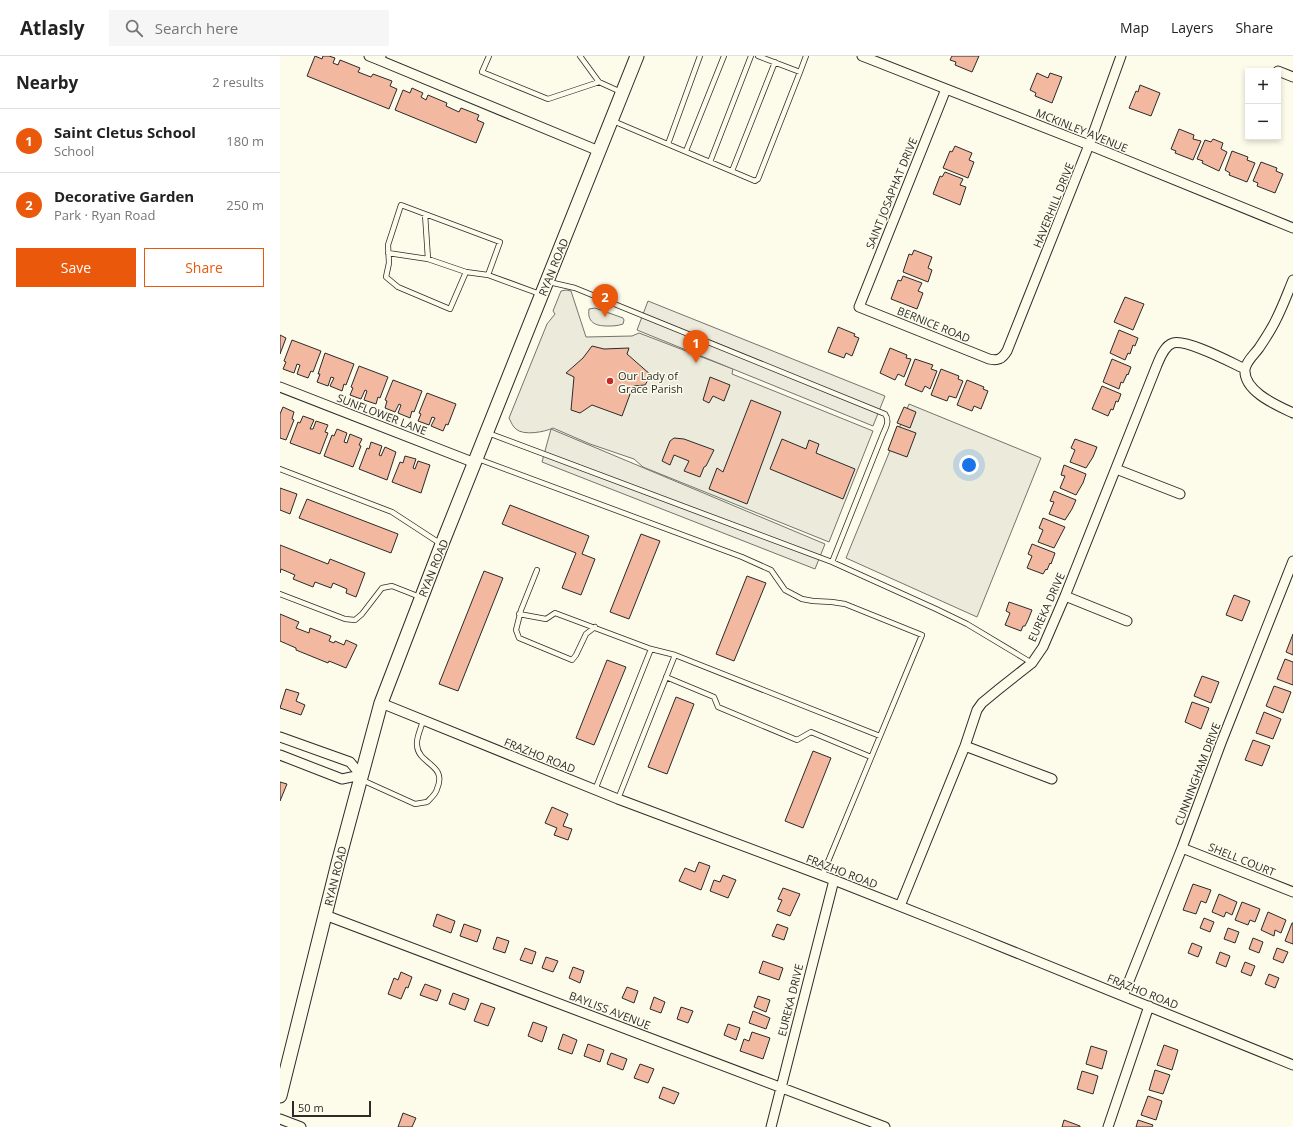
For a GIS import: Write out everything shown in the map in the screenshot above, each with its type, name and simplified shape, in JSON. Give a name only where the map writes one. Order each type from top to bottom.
[{"type":"main road","name":"RYAN ROAD","points":[[280,1096],[325,915],[381,703],[442,544],[488,433],[637,56]]},
{"type":"street","points":[[369,56],[380,58],[599,152]]},
{"type":"street","name":"MCKINLEY AVENUE","points":[[862,56],[1293,228]]},
{"type":"street","name":"HAVERHILL DRIVE","points":[[1000,359],[1007,351],[1090,146],[1120,56]]},
{"type":"street","points":[[1281,72],[1293,77]]},
{"type":"street","name":"SAINT JOSAPHAT DRIVE","points":[[859,307],[946,89]]},
{"type":"street","points":[[1293,280],[1282,309],[1258,349],[1249,359],[1245,369],[1247,379],[1256,392],[1270,403],[1293,413]]},
{"type":"street","name":"BERNICE ROAD","points":[[859,307],[989,359],[1000,359]]},
{"type":"street","name":"EUREKA DRIVE","points":[[900,906],[965,746],[973,718],[980,706],[998,689],[1032,663],[1043,647],[1065,596],[1157,365],[1165,349],[1172,344],[1182,343],[1245,369]]},
{"type":"street","name":"SUNFLOWER LANE","points":[[280,387],[476,461]]},
{"type":"street","points":[[1116,469],[1180,494]]},
{"type":"street","name":"CUNNINGHAM DRIVE","points":[[1123,996],[1293,561]]},
{"type":"street","points":[[1065,596],[1127,621]]},
{"type":"street","name":"FRAZHO ROAD","points":[[381,703],[618,799],[900,906],[1293,1065]]},
{"type":"street","points":[[280,737],[350,762],[361,777]]},
{"type":"street","points":[[965,746],[1052,779]]},
{"type":"street","points":[[280,755],[342,779],[361,777]]},
{"type":"street","name":"SHELL COURT","points":[[1182,848],[1293,892]]},
{"type":"street","name":"EUREKA DRIVE","points":[[770,1127],[834,880]]},
{"type":"street","name":"BAYLISS AVENUE","points":[[325,915],[886,1127]]},
{"type":"street","points":[[1108,1127],[1148,1006]]},
{"type":"street","points":[[280,1119],[301,1127]]},
{"type":"lane","points":[[489,56],[482,72],[548,100],[599,82]]},
{"type":"lane","points":[[580,56],[599,82],[623,93]]},
{"type":"lane","points":[[668,144],[700,56]]},
{"type":"lane","points":[[686,151],[724,56]]},
{"type":"lane","points":[[710,162],[751,56]]},
{"type":"lane","points":[[758,56],[800,72]]},
{"type":"lane","points":[[612,120],[754,181],[758,179],[806,56]]},
{"type":"lane","points":[[732,171],[775,62]]},
{"type":"lane","points":[[466,272],[450,309],[398,287],[386,277],[389,263],[388,245],[401,205],[500,242],[488,275]]},
{"type":"lane","points":[[425,214],[428,259]]},
{"type":"lane","points":[[388,253],[428,259],[466,272],[488,275],[542,295]]},
{"type":"lane","points":[[547,282],[575,288],[885,414],[888,417],[888,422],[832,562]]},
{"type":"lane","points":[[488,433],[832,562],[967,624],[1032,663]]},
{"type":"lane","points":[[476,461],[735,554],[771,570],[785,590],[802,599],[845,604],[922,635],[822,876]]},
{"type":"lane","points":[[280,469],[392,512],[442,544]]},
{"type":"lane","points":[[537,570],[519,614],[516,630],[519,638],[572,660],[586,634],[595,627]]},
{"type":"lane","points":[[280,594],[345,619],[355,620],[362,614],[382,588],[392,586],[421,598]]},
{"type":"lane","points":[[519,614],[546,618],[555,612],[652,649],[675,655],[880,736]]},
{"type":"lane","points":[[595,790],[652,649]]},
{"type":"lane","points":[[618,799],[675,655]]},
{"type":"lane","points":[[666,677],[714,697],[718,706],[797,740],[811,732],[871,757]]},
{"type":"lane","points":[[361,777],[415,804],[428,802],[437,790],[440,776],[436,768],[419,753],[416,744],[423,721]]},
{"type":"shaded area","points":[[561,291],[571,291],[586,337],[632,336],[639,333],[733,369],[732,374],[873,431],[829,542],[643,467],[634,459],[590,444],[553,428],[545,431],[529,433],[519,431],[515,428],[509,418],[547,324],[555,314],[553,311]]},
{"type":"shaded area","points":[[648,301],[885,396],[873,426],[637,330]]},
{"type":"shaded area","points":[[595,308],[623,318],[623,324],[607,326],[596,324],[589,317],[589,309]]},
{"type":"shaded area","points":[[909,404],[1041,458],[977,617],[846,558]]},
{"type":"shaded area","points":[[551,429],[825,544],[815,569],[542,462]]},
{"type":"building","points":[[315,56],[322,59],[323,56],[329,56],[335,58],[333,63],[338,65],[340,60],[360,68],[358,72],[371,77],[373,74],[392,81],[390,86],[397,89],[389,109],[307,76]]},
{"type":"building","points":[[952,56],[979,56],[972,72],[955,65],[956,62],[950,60]]},
{"type":"building","points":[[1037,73],[1048,78],[1050,73],[1062,77],[1052,103],[1035,96],[1036,93],[1030,90]]},
{"type":"building","points":[[1140,85],[1160,93],[1151,116],[1129,108],[1136,91],[1138,92]]},
{"type":"building","points":[[412,88],[423,93],[421,97],[426,100],[428,95],[447,103],[446,106],[459,112],[461,108],[479,115],[477,120],[484,123],[476,143],[395,110],[403,90],[410,93]]},
{"type":"building","points":[[1179,129],[1194,135],[1193,139],[1201,141],[1193,160],[1175,153],[1176,151],[1171,149]]},
{"type":"building","points":[[1213,139],[1223,143],[1221,149],[1227,152],[1219,171],[1197,159],[1205,140],[1211,142]]},
{"type":"building","points":[[955,146],[972,153],[969,160],[974,162],[968,178],[943,168],[950,151],[952,152]]},
{"type":"building","points":[[1232,151],[1248,157],[1247,160],[1255,163],[1247,182],[1229,175],[1230,173],[1225,170]]},
{"type":"building","points":[[1261,162],[1277,168],[1276,171],[1283,174],[1275,193],[1257,186],[1258,183],[1253,181]]},
{"type":"building","points":[[945,172],[963,179],[960,185],[966,187],[960,205],[933,194],[940,176],[942,177]]},
{"type":"building","points":[[914,250],[932,257],[928,268],[932,270],[928,282],[903,272],[909,254],[912,255]]},
{"type":"building","points":[[903,276],[922,283],[918,291],[923,293],[917,309],[891,299],[898,280],[901,281]]},
{"type":"building","points":[[1125,297],[1144,304],[1133,330],[1114,322]]},
{"type":"building","points":[[838,327],[855,334],[854,336],[859,338],[852,356],[846,353],[844,358],[828,352]]},
{"type":"building","points":[[1119,330],[1138,338],[1135,346],[1133,345],[1130,354],[1128,353],[1125,360],[1110,353]]},
{"type":"building","points":[[280,335],[286,338],[280,354]]},
{"type":"building","points":[[292,340],[321,351],[313,372],[311,371],[308,378],[297,374],[300,365],[297,364],[294,373],[283,369],[286,362],[284,361]]},
{"type":"building","name":"Our Lady of Grace Parish","points":[[592,346],[604,349],[629,348],[627,354],[651,375],[645,385],[633,386],[622,416],[592,405],[580,413],[571,410],[574,377],[566,373],[583,358]]},
{"type":"building","points":[[890,348],[907,355],[906,358],[911,359],[904,377],[898,374],[895,380],[880,373]]},
{"type":"building","points":[[325,353],[354,364],[346,385],[344,384],[342,391],[330,386],[334,378],[331,377],[328,386],[317,382]]},
{"type":"building","points":[[915,359],[933,365],[931,369],[937,371],[930,389],[925,386],[922,392],[905,385]]},
{"type":"building","points":[[1112,359],[1131,367],[1123,383],[1121,382],[1119,389],[1103,382]]},
{"type":"building","points":[[359,366],[388,377],[380,398],[378,397],[376,404],[364,400],[367,391],[365,390],[361,399],[350,395],[353,388],[351,387]]},
{"type":"building","points":[[941,369],[959,376],[958,379],[963,381],[956,398],[949,396],[947,401],[931,395]]},
{"type":"building","points":[[710,377],[730,385],[724,401],[713,396],[709,403],[703,400]]},
{"type":"building","points":[[393,380],[422,391],[414,412],[412,411],[410,418],[398,413],[401,405],[399,404],[395,412],[385,408],[387,401],[385,400]]},
{"type":"building","points":[[967,380],[984,387],[983,389],[988,391],[981,409],[974,406],[972,411],[957,405]]},
{"type":"building","points":[[1102,386],[1121,394],[1118,402],[1116,401],[1113,410],[1111,409],[1108,416],[1092,409]]},
{"type":"building","points":[[427,393],[456,404],[448,425],[446,424],[443,431],[431,426],[435,418],[432,417],[429,425],[418,421],[421,414],[419,413]]},
{"type":"building","points":[[751,400],[781,412],[747,504],[709,489],[717,468],[723,472]]},
{"type":"building","points":[[283,407],[294,412],[292,419],[294,420],[286,440],[280,438],[280,414]]},
{"type":"building","points":[[904,407],[916,412],[910,428],[897,423]]},
{"type":"building","points":[[303,416],[314,420],[310,429],[313,429],[316,421],[328,425],[325,432],[328,433],[320,454],[290,443],[298,422],[300,423]]},
{"type":"building","points":[[897,426],[916,433],[907,457],[888,450]]},
{"type":"building","points":[[337,429],[347,433],[344,442],[347,443],[350,434],[362,439],[353,467],[324,456],[332,435],[334,436]]},
{"type":"building","points":[[674,438],[684,439],[714,450],[700,477],[684,471],[689,461],[674,455],[670,465],[662,461],[670,441]]},
{"type":"building","points":[[782,439],[806,449],[809,440],[819,444],[816,453],[855,469],[843,499],[770,469]]},
{"type":"building","points":[[1075,439],[1097,447],[1086,468],[1070,462],[1075,450],[1071,448]]},
{"type":"building","points":[[371,442],[382,446],[379,455],[381,456],[385,447],[396,452],[387,480],[359,469],[367,448],[369,449]]},
{"type":"building","points":[[405,456],[416,459],[413,468],[415,469],[418,461],[430,465],[421,493],[392,482],[400,462],[403,463]]},
{"type":"building","points":[[1064,465],[1086,474],[1076,495],[1060,488],[1065,476],[1061,475]]},
{"type":"building","points":[[280,488],[297,494],[290,514],[280,510]]},
{"type":"building","points":[[1054,491],[1076,500],[1065,520],[1049,514],[1054,502],[1050,501]]},
{"type":"building","points":[[307,499],[398,534],[391,553],[299,518]]},
{"type":"building","points":[[510,505],[589,536],[582,554],[595,559],[581,595],[562,588],[576,553],[502,524]]},
{"type":"building","points":[[1043,518],[1065,527],[1054,548],[1038,542],[1043,530],[1039,528]]},
{"type":"building","points":[[641,534],[660,541],[629,619],[610,612]]},
{"type":"building","points":[[1032,544],[1055,553],[1051,564],[1050,563],[1047,570],[1046,569],[1043,574],[1027,568],[1032,556],[1028,554]]},
{"type":"building","points":[[280,545],[328,564],[330,559],[365,573],[356,597],[346,593],[347,589],[333,583],[331,588],[315,582],[313,587],[293,579],[295,575],[281,569],[280,573]]},
{"type":"building","points":[[484,571],[503,578],[458,691],[439,684]]},
{"type":"building","points":[[747,576],[766,583],[734,661],[716,654]]},
{"type":"building","points":[[1234,595],[1250,601],[1242,621],[1226,615]]},
{"type":"building","points":[[1009,602],[1032,610],[1025,626],[1023,626],[1021,631],[1005,625],[1010,613],[1006,611]]},
{"type":"building","points":[[280,614],[299,622],[296,628],[309,633],[310,628],[331,636],[329,641],[334,643],[335,641],[344,645],[346,640],[357,645],[346,668],[329,661],[328,663],[296,650],[296,648],[280,641]]},
{"type":"building","points":[[1293,634],[1293,655],[1286,652]]},
{"type":"building","points":[[1285,659],[1293,662],[1293,685],[1277,679]]},
{"type":"building","points":[[607,660],[626,667],[594,745],[576,738]]},
{"type":"building","points":[[1202,676],[1219,682],[1211,703],[1194,696]]},
{"type":"building","points":[[1274,686],[1291,692],[1283,713],[1266,706]]},
{"type":"building","points":[[286,689],[299,693],[296,701],[305,705],[301,715],[280,708]]},
{"type":"building","points":[[676,697],[694,704],[667,774],[648,767]]},
{"type":"building","points":[[1192,702],[1209,708],[1201,729],[1185,722]]},
{"type":"building","points":[[1264,712],[1281,719],[1273,739],[1256,733]]},
{"type":"building","points":[[1253,740],[1270,746],[1262,766],[1245,760]]},
{"type":"building","points":[[813,751],[831,758],[803,828],[785,821]]},
{"type":"building","points":[[280,782],[287,784],[280,801]]},
{"type":"building","points":[[552,807],[568,814],[563,826],[572,829],[568,840],[554,835],[557,828],[545,823]]},
{"type":"building","points":[[699,862],[710,866],[701,890],[679,881],[685,868],[695,872]]},
{"type":"building","points":[[723,875],[736,880],[728,898],[710,891],[714,880],[720,882]]},
{"type":"building","points":[[1193,884],[1211,890],[1206,903],[1201,901],[1196,914],[1183,910]]},
{"type":"building","points":[[783,888],[800,894],[790,916],[777,911],[782,900],[778,899]]},
{"type":"building","points":[[1219,894],[1237,902],[1232,915],[1226,912],[1224,917],[1212,912]]},
{"type":"building","points":[[1242,902],[1260,909],[1255,922],[1250,920],[1248,925],[1235,920]]},
{"type":"building","points":[[1268,912],[1286,920],[1281,933],[1275,930],[1274,936],[1261,930]]},
{"type":"building","points":[[437,914],[455,921],[451,933],[433,926]]},
{"type":"building","points":[[1204,918],[1214,922],[1210,932],[1200,928]]},
{"type":"building","points":[[1293,923],[1293,944],[1285,941]]},
{"type":"building","points":[[464,924],[481,930],[477,942],[460,936]]},
{"type":"building","points":[[777,924],[788,928],[784,940],[772,936]]},
{"type":"building","points":[[1228,928],[1239,932],[1235,943],[1224,939]]},
{"type":"building","points":[[497,937],[509,941],[505,953],[493,949]]},
{"type":"building","points":[[1253,938],[1263,942],[1259,953],[1249,949]]},
{"type":"building","points":[[1192,943],[1202,947],[1198,957],[1188,953]]},
{"type":"building","points":[[525,948],[536,952],[532,964],[520,960]]},
{"type":"building","points":[[1277,948],[1288,952],[1283,963],[1273,959]]},
{"type":"building","points":[[1220,952],[1230,956],[1226,967],[1216,963]]},
{"type":"building","points":[[546,957],[558,961],[553,972],[542,968]]},
{"type":"building","points":[[763,961],[783,968],[779,980],[759,973]]},
{"type":"building","points":[[1245,962],[1255,966],[1251,976],[1241,972]]},
{"type":"building","points":[[573,967],[584,971],[580,983],[569,978]]},
{"type":"building","points":[[401,972],[412,977],[408,988],[406,987],[401,999],[388,994],[394,978],[398,980]]},
{"type":"building","points":[[1269,974],[1279,978],[1275,988],[1265,984]]},
{"type":"building","points":[[425,984],[441,990],[437,1001],[420,995]]},
{"type":"building","points":[[627,987],[638,991],[634,1003],[622,998]]},
{"type":"building","points":[[453,993],[469,999],[465,1010],[449,1004]]},
{"type":"building","points":[[758,996],[770,1000],[766,1012],[754,1007]]},
{"type":"building","points":[[654,997],[665,1002],[661,1013],[650,1009]]},
{"type":"building","points":[[481,1003],[495,1008],[488,1026],[474,1021]]},
{"type":"building","points":[[681,1007],[693,1011],[688,1023],[677,1019]]},
{"type":"building","points":[[753,1011],[770,1018],[766,1029],[749,1023]]},
{"type":"building","points":[[533,1022],[547,1027],[542,1042],[528,1036]]},
{"type":"building","points":[[728,1024],[740,1028],[736,1040],[724,1035]]},
{"type":"building","points":[[752,1032],[770,1038],[763,1059],[740,1051],[744,1039],[749,1041]]},
{"type":"building","points":[[563,1034],[577,1040],[572,1054],[558,1049]]},
{"type":"building","points":[[588,1044],[604,1050],[600,1062],[584,1056]]},
{"type":"building","points":[[1164,1045],[1178,1050],[1172,1070],[1157,1065]]},
{"type":"building","points":[[1091,1046],[1107,1051],[1102,1069],[1086,1064]]},
{"type":"building","points":[[611,1053],[627,1059],[623,1070],[607,1064]]},
{"type":"building","points":[[640,1064],[654,1069],[648,1083],[634,1078]]},
{"type":"building","points":[[1155,1070],[1170,1075],[1163,1094],[1149,1090]]},
{"type":"building","points":[[1082,1071],[1098,1076],[1093,1094],[1077,1089]]},
{"type":"building","points":[[663,1087],[679,1093],[674,1104],[659,1098]]},
{"type":"building","points":[[1148,1096],[1162,1101],[1156,1120],[1141,1115]]},
{"type":"building","points":[[403,1113],[416,1118],[412,1127],[398,1127]]},
{"type":"building","points":[[1064,1120],[1080,1126],[1080,1127],[1062,1127]]},
{"type":"building","points":[[1138,1120],[1153,1125],[1152,1127],[1136,1127]]},
{"type":"place","name":"Decorative Garden","points":[[605,317]]},
{"type":"place","name":"Saint Cletus School","points":[[696,363]]},
{"type":"place","name":"Our Lady of Grace Parish","points":[[610,381]]}]
